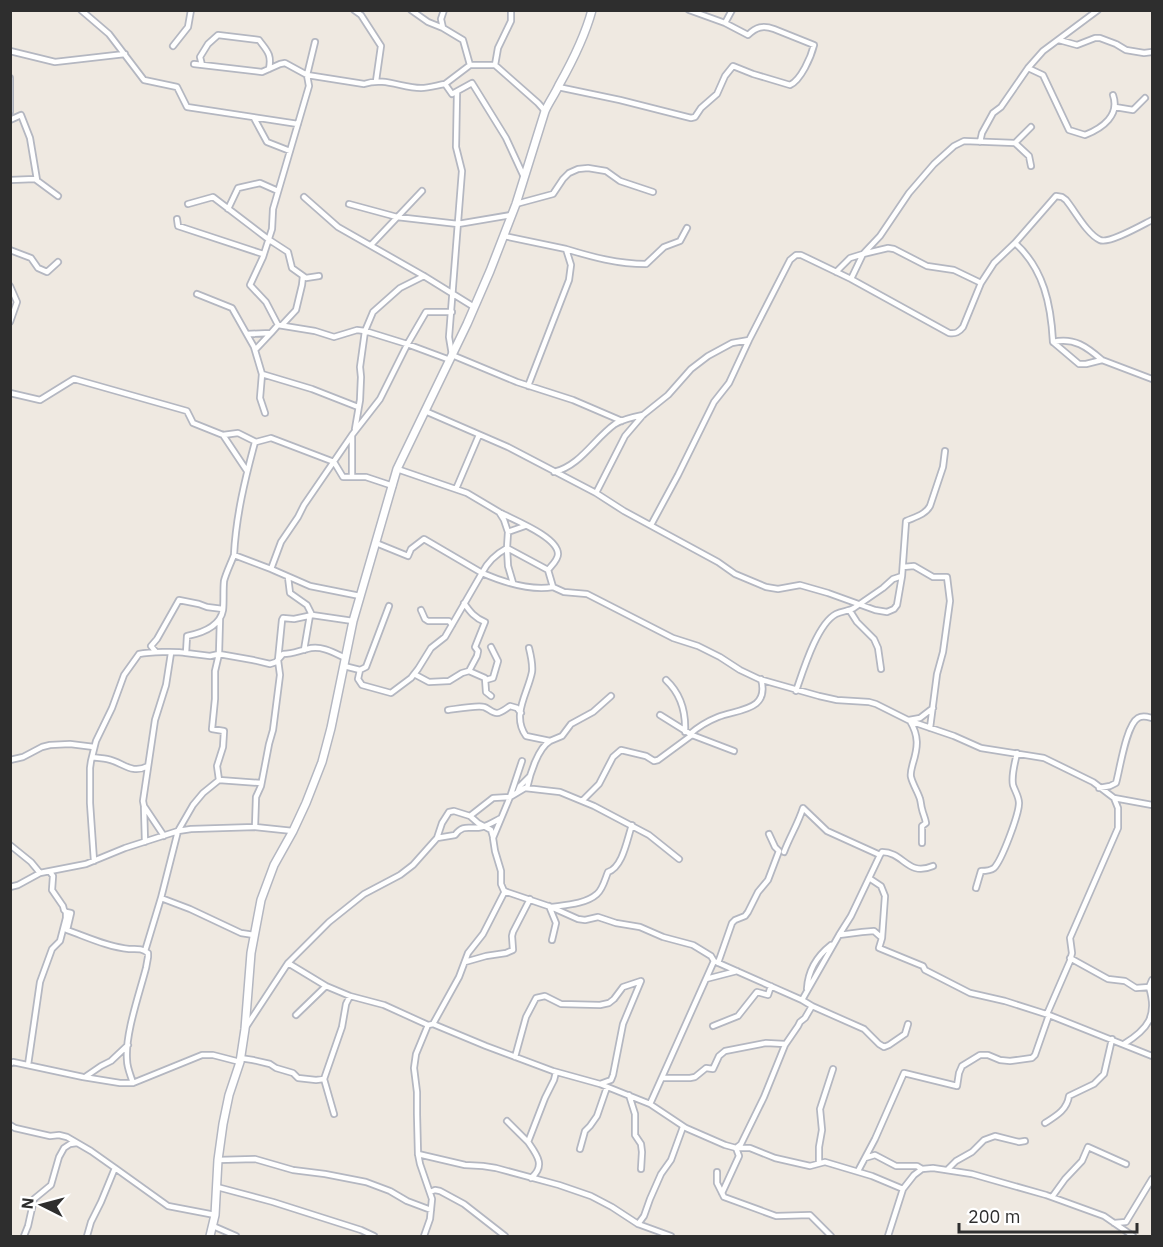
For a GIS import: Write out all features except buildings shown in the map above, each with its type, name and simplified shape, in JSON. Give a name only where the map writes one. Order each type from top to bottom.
[{"type":"street","points":[[81,10],[109,34],[144,80],[177,87],[187,107],[298,124]]},
{"type":"street","points":[[173,46],[188,27],[191,10]]},
{"type":"street","points":[[354,10],[361,15],[381,46],[376,81]]},
{"type":"street","points":[[411,10],[428,22],[463,40],[470,66]]},
{"type":"street","points":[[443,28],[441,19],[444,10]]},
{"type":"street","points":[[495,65],[498,48],[511,21],[511,10]]},
{"type":"street","points":[[210,1236],[226,1106],[240,1060],[254,935],[267,883],[306,803],[322,762],[353,621],[397,469],[474,308],[516,204],[545,111],[588,25],[592,10]]},
{"type":"street","points":[[558,87],[691,118],[695,117],[701,108],[717,94],[725,76],[733,66],[790,85],[797,79],[812,54],[814,45],[767,27],[757,28],[748,36],[725,23],[689,10]]},
{"type":"street","points":[[725,23],[732,10]]},
{"type":"street","points":[[980,142],[982,133],[993,113],[1001,107],[1028,68],[1043,51],[1098,10]]},
{"type":"street","points":[[202,65],[200,57],[208,44],[218,35],[258,40],[271,59],[269,69]]},
{"type":"street","points":[[1059,40],[1077,45],[1100,38],[1126,50],[1152,52]]},
{"type":"street","points":[[315,42],[307,75],[309,86],[273,209],[272,229],[250,285],[266,302],[280,325],[334,337],[357,330],[365,331],[451,357],[573,400],[622,421]]},
{"type":"street","points":[[10,51],[55,62],[125,54]]},
{"type":"street","points":[[194,64],[262,72],[285,63],[307,75],[364,84],[376,81],[422,88],[445,84],[470,66],[495,65],[545,111]]},
{"type":"street","points":[[1028,68],[1043,75],[1070,130],[1085,135],[1107,121],[1114,112],[1116,103],[1113,95]]},
{"type":"street","points":[[10,78],[10,112]]},
{"type":"street","points":[[445,84],[453,94],[472,83],[506,138],[524,177]]},
{"type":"street","points":[[451,357],[449,337],[462,171],[456,147],[457,92]]},
{"type":"street","points":[[1115,107],[1132,110],[1145,98]]},
{"type":"street","points":[[10,120],[21,115],[30,138],[37,180]]},
{"type":"street","points":[[254,118],[267,142],[290,151]]},
{"type":"street","points":[[1015,143],[1031,127]]},
{"type":"street","points":[[850,279],[863,254],[886,228],[909,193],[945,154],[964,141],[1015,143],[1029,156],[1031,166]]},
{"type":"street","points":[[516,204],[553,194],[569,173],[588,168],[606,171],[620,181],[653,192]]},
{"type":"street","points":[[10,180],[35,179],[58,196]]},
{"type":"street","points":[[228,209],[238,188],[260,183],[278,190]]},
{"type":"street","points":[[370,245],[422,191]]},
{"type":"street","points":[[188,204],[213,196],[288,252],[292,268],[306,278],[320,276]]},
{"type":"street","points":[[651,525],[714,402],[729,383],[793,257],[801,255],[950,333],[955,333],[960,332],[966,322],[981,283],[994,263],[1015,243],[1056,196],[1066,200],[1088,229],[1101,240],[1109,240],[1152,220]]},
{"type":"street","points":[[304,197],[338,227],[424,276],[474,308]]},
{"type":"street","points":[[349,204],[397,217],[458,224],[512,215]]},
{"type":"street","points":[[177,219],[178,226],[263,254]]},
{"type":"street","points":[[504,236],[566,249],[605,261],[646,264],[664,247],[680,241],[687,228]]},
{"type":"street","points":[[1015,243],[1029,258],[1042,280],[1050,306],[1053,342],[1079,364],[1102,360]]},
{"type":"street","points":[[836,272],[850,258],[888,248],[927,266],[954,270],[981,283]]},
{"type":"street","points":[[528,386],[570,280],[571,265],[566,249]]},
{"type":"street","points":[[10,250],[31,258],[38,268],[47,272],[58,262]]},
{"type":"street","points":[[255,350],[296,310],[303,276]]},
{"type":"street","points":[[352,476],[352,435],[356,425],[365,331],[373,312],[400,288],[424,276]]},
{"type":"street","points":[[10,286],[17,302],[10,322]]},
{"type":"street","points":[[197,294],[232,308],[247,334],[255,350],[262,374],[260,398],[265,413]]},
{"type":"street","points":[[270,569],[281,542],[304,505],[380,399],[407,344],[426,312],[452,312]]},
{"type":"street","points":[[247,334],[271,333]]},
{"type":"street","points":[[596,493],[625,436],[643,415],[668,395],[691,369],[708,356],[732,343],[749,340]]},
{"type":"street","points":[[1053,342],[1072,341],[1089,349],[1102,360],[1152,379]]},
{"type":"street","points":[[262,374],[312,389],[358,407]]},
{"type":"street","points":[[10,393],[40,400],[74,380],[187,411],[193,423],[223,435],[238,433],[255,442],[271,438],[334,462],[344,477]]},
{"type":"street","points":[[425,411],[508,447],[596,493],[624,511],[718,562],[735,574],[766,587],[778,589],[800,585],[886,612],[894,609],[899,601],[906,521],[927,511],[930,506],[944,467],[945,451]]},
{"type":"street","points":[[554,472],[569,465],[615,425],[643,415]]},
{"type":"street","points":[[223,435],[247,471]]},
{"type":"street","points":[[456,489],[479,435]]},
{"type":"street","points":[[219,780],[217,766],[223,747],[224,731],[212,729],[224,580],[234,555],[235,531],[255,442]]},
{"type":"street","points":[[397,469],[467,493],[547,537],[556,546],[558,553],[557,560],[548,570]]},
{"type":"street","points":[[328,470],[344,477],[366,477],[393,486]]},
{"type":"street","points":[[499,512],[508,532],[508,566],[513,583]]},
{"type":"street","points":[[508,532],[525,525]]},
{"type":"street","points":[[376,543],[408,556],[411,549],[424,539],[495,579],[530,588],[553,587],[564,592],[587,594],[761,679],[796,691],[837,700],[876,704],[909,721],[981,748],[1044,758],[1093,782],[1114,798],[1152,806]]},
{"type":"street","points":[[507,548],[548,570],[553,587]]},
{"type":"street","points":[[360,670],[358,679],[362,685],[391,693],[414,674],[431,648],[445,636],[487,564],[496,554],[507,548]]},
{"type":"street","points":[[234,555],[310,586],[360,596]]},
{"type":"street","points":[[903,567],[914,566],[933,577],[947,577],[950,601],[930,728]]},
{"type":"street","points":[[796,691],[808,656],[822,629],[837,614],[849,611],[893,579],[902,576]]},
{"type":"street","points":[[288,577],[290,593],[307,605],[310,614],[304,650]]},
{"type":"street","points":[[156,652],[151,646],[179,600],[223,609]]},
{"type":"street","points":[[464,603],[470,612],[485,622],[476,646],[477,656],[469,671]]},
{"type":"street","points":[[94,861],[90,768],[94,747],[124,675],[139,654],[150,651],[210,656],[219,654],[270,664],[276,662],[283,654],[322,648],[330,650],[344,662],[360,670],[366,668],[389,606]]},
{"type":"street","points":[[421,609],[428,621],[449,621],[452,624]]},
{"type":"street","points":[[849,611],[856,622],[874,639],[878,648],[881,669]]},
{"type":"street","points":[[255,827],[256,797],[273,730],[280,675],[278,660],[283,618],[294,619],[310,614],[353,621]]},
{"type":"street","points":[[186,653],[187,636],[200,634],[212,627],[220,618]]},
{"type":"street","points":[[486,680],[493,678],[498,661],[491,647]]},
{"type":"street","points":[[529,648],[532,666],[522,699],[521,723],[526,736],[550,741]]},
{"type":"street","points":[[145,842],[144,790],[157,709],[166,685],[171,653]]},
{"type":"street","points":[[414,674],[429,682],[449,681],[469,671],[486,680]]},
{"type":"street","points":[[582,801],[602,780],[613,757],[621,750],[646,756],[654,761],[658,760],[684,741],[697,728],[719,717],[743,711],[757,703],[762,693],[761,679]]},
{"type":"street","points":[[486,680],[486,692],[491,696]]},
{"type":"street","points":[[666,680],[675,688],[684,709],[689,734]]},
{"type":"street","points":[[527,788],[545,744],[562,736],[571,724],[593,712],[611,696]]},
{"type":"street","points":[[448,710],[479,706],[498,713],[510,706],[517,708],[520,713]]},
{"type":"street","points":[[909,721],[920,718],[933,708]]},
{"type":"street","points":[[660,716],[689,734],[734,751]]},
{"type":"street","points":[[1100,788],[1116,783],[1122,753],[1132,724],[1137,718],[1144,716],[1152,718]]},
{"type":"street","points":[[909,721],[917,738],[911,778],[926,818],[926,823],[922,826],[922,843]]},
{"type":"street","points":[[10,760],[24,757],[50,745],[70,744],[94,747]]},
{"type":"street","points":[[976,888],[981,871],[989,871],[999,860],[1018,810],[1018,798],[1012,778],[1017,753]]},
{"type":"street","points":[[92,757],[118,762],[129,768],[141,769],[148,766]]},
{"type":"street","points":[[493,837],[522,761]]},
{"type":"street","points":[[518,791],[530,777]]},
{"type":"street","points":[[133,1083],[127,1061],[132,1020],[148,957],[146,951],[178,831],[193,805],[219,780],[261,783]]},
{"type":"street","points":[[470,816],[493,798],[510,797],[527,788],[560,792],[632,825],[649,835],[679,859]]},
{"type":"street","points":[[858,1171],[904,1073],[957,1086],[959,1073],[963,1066],[980,1055],[1010,1061],[1032,1058],[1035,1055],[1070,958],[1070,938],[1118,828],[1118,808],[1114,798]]},
{"type":"street","points":[[144,807],[164,836]]},
{"type":"street","points":[[784,852],[803,808],[827,831],[880,855]]},
{"type":"street","points":[[244,1029],[288,963],[329,922],[364,894],[400,875],[413,865],[437,838],[449,812],[454,811],[470,816],[491,830],[501,870],[501,887],[505,891],[550,906],[578,919],[598,917],[640,927],[663,937],[693,945],[711,956],[716,962],[864,1029],[884,1047],[905,1034],[908,1024]]},
{"type":"street","points":[[437,838],[455,835],[465,827],[484,826],[501,818]]},
{"type":"street","points":[[550,906],[584,900],[597,894],[608,872],[619,863],[632,825]]},
{"type":"street","points":[[10,887],[40,873],[94,861],[125,848],[178,831],[255,827],[293,831]]},
{"type":"street","points":[[650,1104],[732,923],[745,916],[758,892],[768,880],[778,856],[778,851],[769,834]]},
{"type":"street","points":[[10,845],[31,862],[40,873]]},
{"type":"street","points":[[802,1000],[851,916],[882,852],[891,853],[917,869],[922,870],[933,866]]},
{"type":"street","points":[[28,1065],[40,981],[52,949],[60,941],[66,918],[63,906],[52,890],[53,876],[50,872]]},
{"type":"street","points":[[869,878],[881,886],[885,896],[882,938],[879,948],[923,966],[926,970],[970,993],[1005,1001],[1048,1015],[1152,1056]]},
{"type":"street","points":[[424,1236],[430,1220],[432,1199],[418,1154],[417,1092],[414,1068],[416,1054],[459,976],[468,953],[483,934],[505,891]]},
{"type":"street","points":[[161,898],[241,933],[254,935]]},
{"type":"street","points":[[465,962],[513,950],[513,932],[530,899]]},
{"type":"street","points":[[550,906],[556,923],[552,940]]},
{"type":"street","points":[[66,912],[71,913],[67,930],[107,945],[146,951]]},
{"type":"street","points":[[839,935],[874,931],[882,938]]},
{"type":"street","points":[[1070,958],[1108,979],[1125,981],[1136,988],[1149,987]]},
{"type":"street","points":[[288,963],[326,986],[350,996],[384,1005],[515,1057],[629,1095],[650,1104],[683,1127],[724,1145],[750,1148],[775,1158],[810,1166],[825,1162],[858,1171],[903,1189]]},
{"type":"street","points":[[706,979],[737,971]]},
{"type":"street","points":[[1124,1044],[1145,1029],[1150,1020],[1152,994],[1149,987],[1152,980]]},
{"type":"street","points":[[515,1057],[526,1017],[536,998],[545,996],[561,1004],[600,1005],[614,999],[622,987],[640,981],[623,1024],[613,1075],[611,1080],[600,1084]]},
{"type":"street","points":[[296,1015],[326,986]]},
{"type":"street","points":[[713,1026],[738,1016],[757,993],[768,996],[771,986]]},
{"type":"street","points":[[334,1114],[324,1079],[350,996]]},
{"type":"street","points":[[736,1148],[741,1144],[764,1097],[785,1044],[812,1006]]},
{"type":"street","points":[[1045,1123],[1065,1108],[1069,1096],[1094,1084],[1104,1074],[1112,1039]]},
{"type":"street","points":[[662,1078],[695,1077],[706,1068],[713,1069],[719,1056],[725,1051],[765,1043],[785,1044]]},
{"type":"street","points":[[85,1077],[111,1061],[128,1044]]},
{"type":"street","points":[[10,1064],[13,1062],[85,1077],[133,1083],[202,1055],[213,1055],[240,1060],[254,1059],[298,1078],[324,1079]]},
{"type":"street","points":[[819,1162],[822,1130],[820,1109],[833,1069]]},
{"type":"street","points":[[528,1142],[556,1072]]},
{"type":"street","points":[[580,1149],[585,1131],[597,1116],[607,1087]]},
{"type":"street","points":[[629,1095],[635,1114],[635,1135],[641,1144],[641,1169]]},
{"type":"street","points":[[507,1121],[528,1142],[538,1157],[540,1164],[536,1174],[531,1178]]},
{"type":"street","points":[[10,1125],[50,1137],[59,1135],[67,1137],[79,1143],[168,1206],[214,1215]]},
{"type":"street","points":[[638,1224],[644,1216],[661,1174],[671,1160],[683,1127]]},
{"type":"street","points":[[948,1169],[956,1161],[972,1152],[984,1140],[995,1136],[1019,1142],[1025,1141]]},
{"type":"street","points":[[24,1236],[34,1199],[51,1185],[64,1148],[70,1144],[79,1143]]},
{"type":"street","points":[[1052,1197],[1082,1161],[1088,1147],[1126,1164]]},
{"type":"street","points":[[722,1193],[739,1156],[736,1148]]},
{"type":"street","points":[[418,1154],[465,1165],[496,1168],[558,1185],[591,1196],[638,1224],[671,1236]]},
{"type":"street","points":[[865,1158],[875,1155],[896,1166],[916,1166],[922,1169]]},
{"type":"street","points":[[218,1160],[255,1159],[293,1170],[366,1182],[431,1210]]},
{"type":"street","points":[[87,1236],[115,1168]]},
{"type":"street","points":[[888,1236],[903,1189],[922,1169],[933,1168],[984,1177],[1052,1197],[1104,1216],[1133,1236]]},
{"type":"street","points":[[717,1172],[717,1183],[724,1197],[776,1216],[810,1215],[831,1236]]},
{"type":"street","points":[[1114,1223],[1126,1222],[1152,1179]]},
{"type":"street","points":[[216,1187],[273,1202],[374,1236]]},
{"type":"street","points":[[430,1192],[440,1191],[464,1204],[505,1236]]},
{"type":"street","points":[[213,1226],[236,1236]]}]
